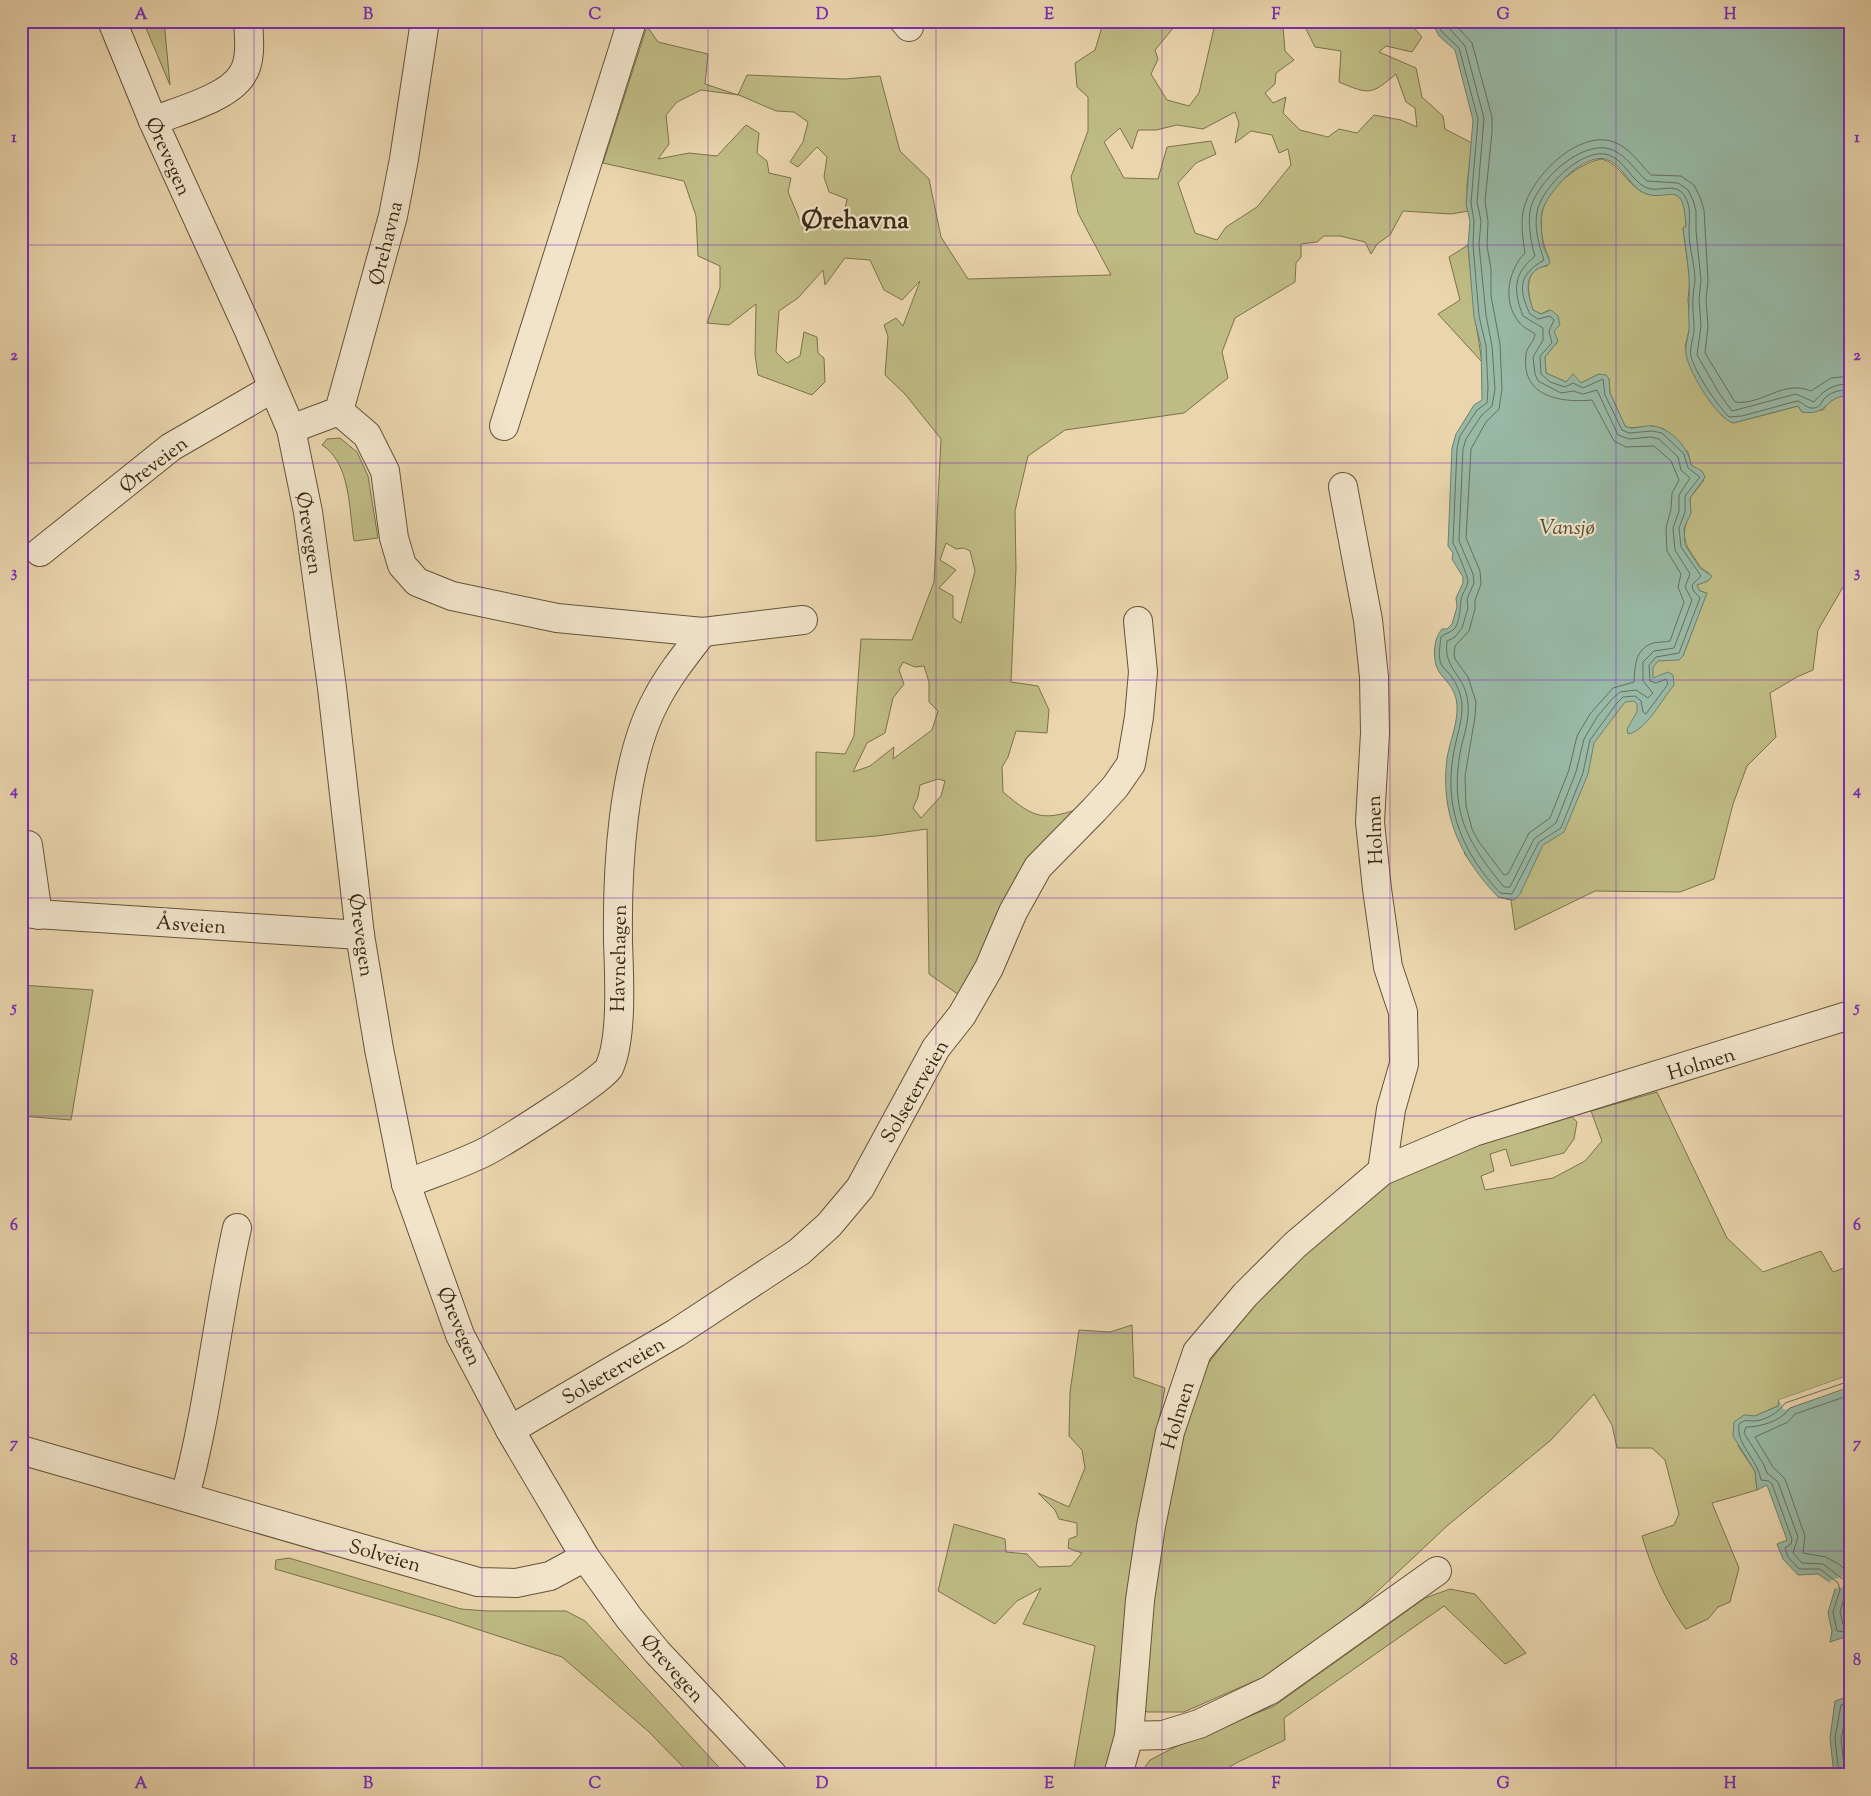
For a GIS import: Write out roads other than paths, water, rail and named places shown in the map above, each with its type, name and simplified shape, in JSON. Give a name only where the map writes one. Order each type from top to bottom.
[{"type":"street","name":"Ørevegen","points":[[112,21],[153,121],[291,429],[308,512],[332,688],[360,935],[379,1049],[406,1184],[460,1335],[510,1430],[585,1557],[628,1618],[657,1652],[773,1775]]},
{"type":"street","points":[[153,121],[229,90],[243,74],[250,47],[248,21]]},
{"type":"street","name":"Ørehavna","points":[[339,411],[393,216],[404,159],[424,21]]},
{"type":"street","points":[[504,426],[544,308],[632,21]]},
{"type":"street","name":"Øreveien","points":[[40,552],[171,447],[273,388]]},
{"type":"street","points":[[291,429],[339,411],[367,435],[384,471],[394,538],[402,565],[417,582],[452,596],[557,618],[703,632],[804,620]]},
{"type":"street","name":"Holmen","points":[[1343,487],[1368,620],[1374,677],[1375,733],[1370,822],[1377,889],[1388,967],[1403,1012],[1404,1064],[1391,1109],[1382,1170]]},
{"type":"street","name":"Solseterveien","points":[[510,1430],[676,1333],[799,1252],[828,1225],[860,1188],[936,1048],[962,1014],[989,968],[1013,912],[1038,867],[1100,805],[1131,764],[1139,717],[1143,672],[1138,621]]},
{"type":"street","name":"Havnehagen","points":[[406,1184],[487,1151],[570,1099],[608,1070],[617,1036],[618,915],[628,790],[645,724],[655,701],[670,676],[703,632]]},
{"type":"street","points":[[28,845],[30,914]]},
{"type":"street","name":"Åsveien","points":[[30,914],[360,935]]},
{"type":"street","name":"Holmen","points":[[1118,1775],[1129,1736],[1140,1600],[1151,1526],[1170,1432],[1197,1352],[1244,1295],[1295,1245],[1382,1170],[1474,1132],[1850,1015]]},
{"type":"street","points":[[185,1496],[196,1454],[226,1276],[237,1228]]},
{"type":"street","name":"Solveien","points":[[21,1450],[478,1582],[516,1583],[550,1576],[585,1557]]},
{"type":"street","points":[[1129,1736],[1163,1735],[1199,1724],[1270,1690],[1437,1571]]},
{"type":"water","name":"Vansjø","points":[[1431,21],[1850,21],[1850,395],[1841,396],[1817,411],[1802,412],[1798,406],[1733,423],[1712,405],[1705,395],[1689,365],[1686,354],[1689,328],[1689,278],[1683,228],[1686,226],[1684,210],[1677,196],[1672,194],[1651,195],[1642,192],[1612,162],[1606,159],[1597,159],[1587,162],[1567,176],[1558,185],[1545,204],[1541,224],[1543,246],[1550,263],[1532,274],[1529,278],[1528,289],[1533,310],[1541,314],[1551,310],[1558,316],[1560,325],[1554,331],[1558,341],[1545,357],[1546,373],[1566,382],[1573,374],[1581,383],[1599,374],[1606,375],[1609,379],[1610,393],[1625,426],[1631,428],[1659,427],[1672,434],[1683,445],[1691,465],[1702,471],[1705,477],[1690,498],[1691,513],[1684,528],[1685,545],[1700,568],[1712,576],[1708,581],[1697,585],[1700,591],[1707,593],[1683,656],[1679,660],[1658,661],[1653,667],[1653,678],[1668,672],[1673,675],[1674,685],[1653,714],[1635,732],[1628,734],[1627,729],[1637,712],[1637,704],[1634,701],[1625,702],[1594,743],[1588,774],[1564,832],[1543,845],[1520,894],[1514,900],[1498,897],[1473,866],[1456,834],[1447,798],[1447,758],[1455,725],[1457,705],[1451,686],[1438,670],[1434,651],[1439,633],[1442,629],[1447,629],[1452,624],[1457,607],[1456,598],[1463,583],[1463,577],[1452,559],[1453,553],[1448,546],[1452,448],[1456,434],[1474,405],[1482,400],[1481,346],[1474,317],[1468,245],[1470,221],[1466,204],[1473,120],[1455,50],[1439,36]]},
{"type":"water","points":[[1850,1375],[1850,1653],[1845,1637],[1830,1642],[1832,1631],[1828,1613],[1835,1589],[1834,1585],[1818,1574],[1798,1575],[1783,1559],[1777,1544],[1787,1540],[1767,1485],[1757,1490],[1755,1471],[1733,1436],[1734,1422],[1744,1415],[1755,1416],[1778,1406],[1779,1400]]},
{"type":"water","points":[[1850,1696],[1850,1775],[1834,1775],[1830,1738],[1835,1701]]},
{"type":"district","name":"Ørehavna","points":[[855,219]]}]
